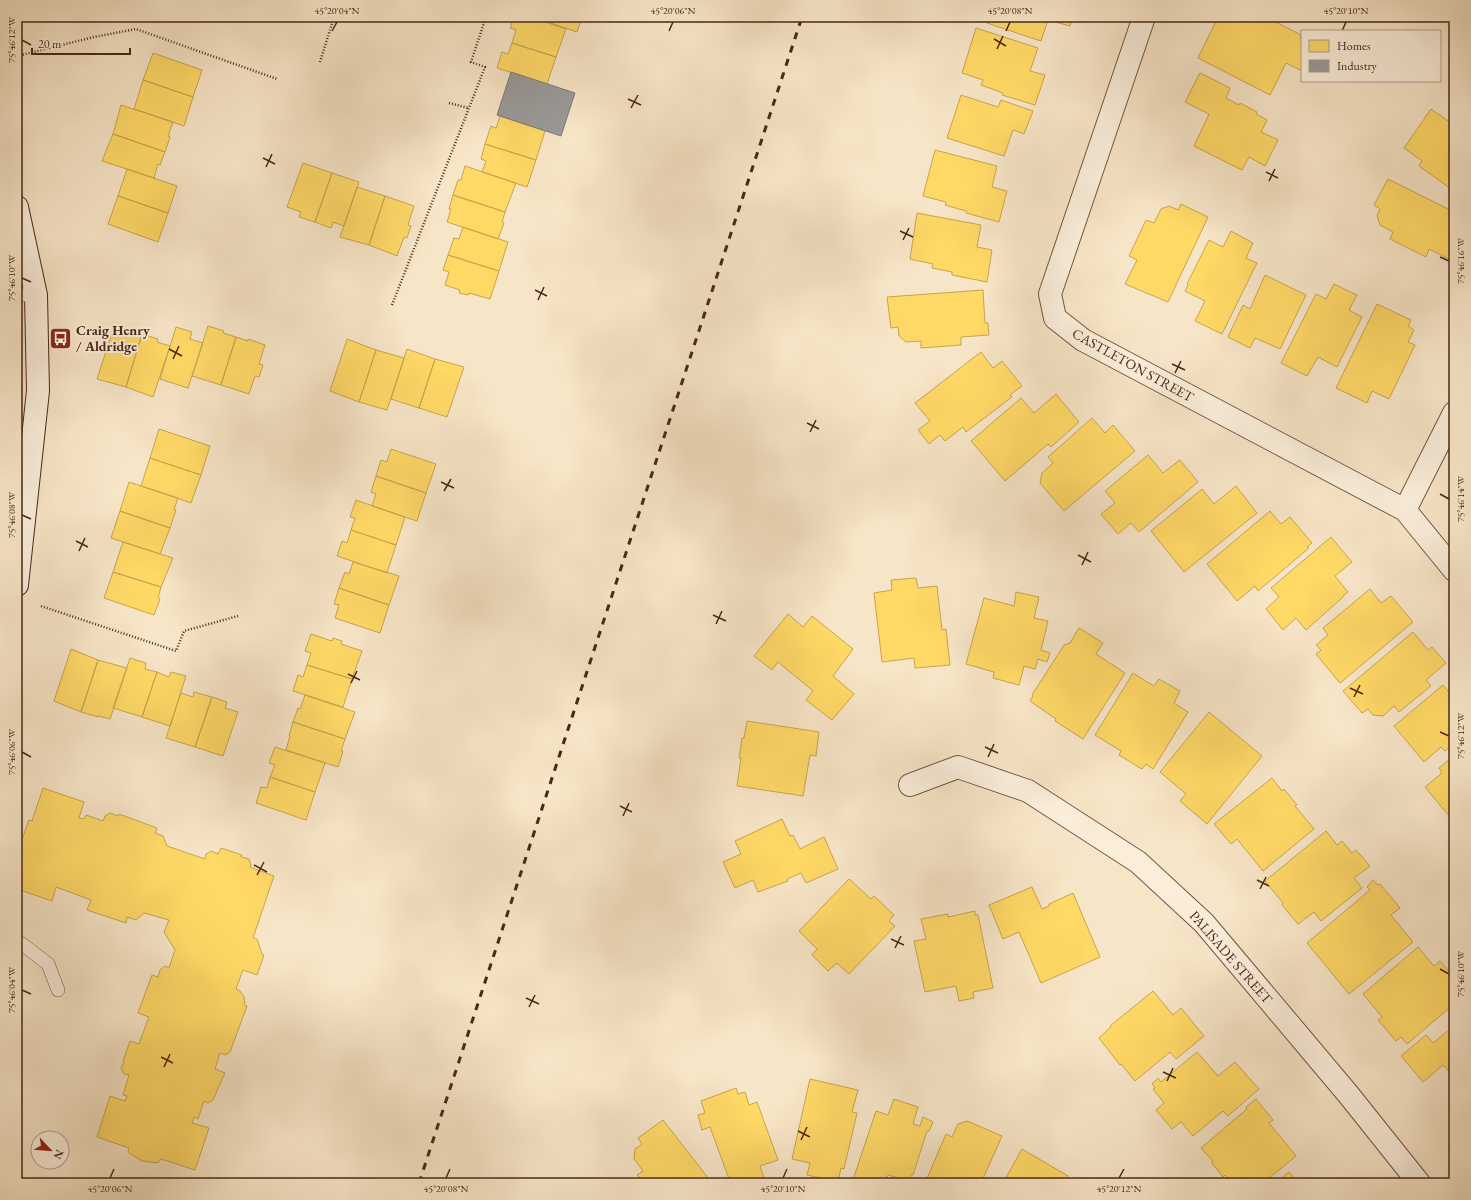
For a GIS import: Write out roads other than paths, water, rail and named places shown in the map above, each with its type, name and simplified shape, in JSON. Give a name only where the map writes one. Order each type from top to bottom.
[{"type":"street","name":"CASTLETON STREET","points":[[1144,17],[1050,294],[1055,318],[1083,340],[1405,510],[1454,570]]},
{"type":"street","points":[[17,206],[38,391],[17,585]]},
{"type":"street","points":[[1405,510],[1454,413]]},
{"type":"street","name":"PALISADE STREET","points":[[910,785],[958,767],[1028,792],[1138,862],[1204,923],[1348,1094],[1420,1183]]},
{"type":"lane","points":[[17,942],[22,944],[48,964],[58,990]]},
{"type":"railway","points":[[419,1183],[802,17]]},
{"type":"place","name":"Craig Henry / Aldridge","points":[[61,338]]}]
